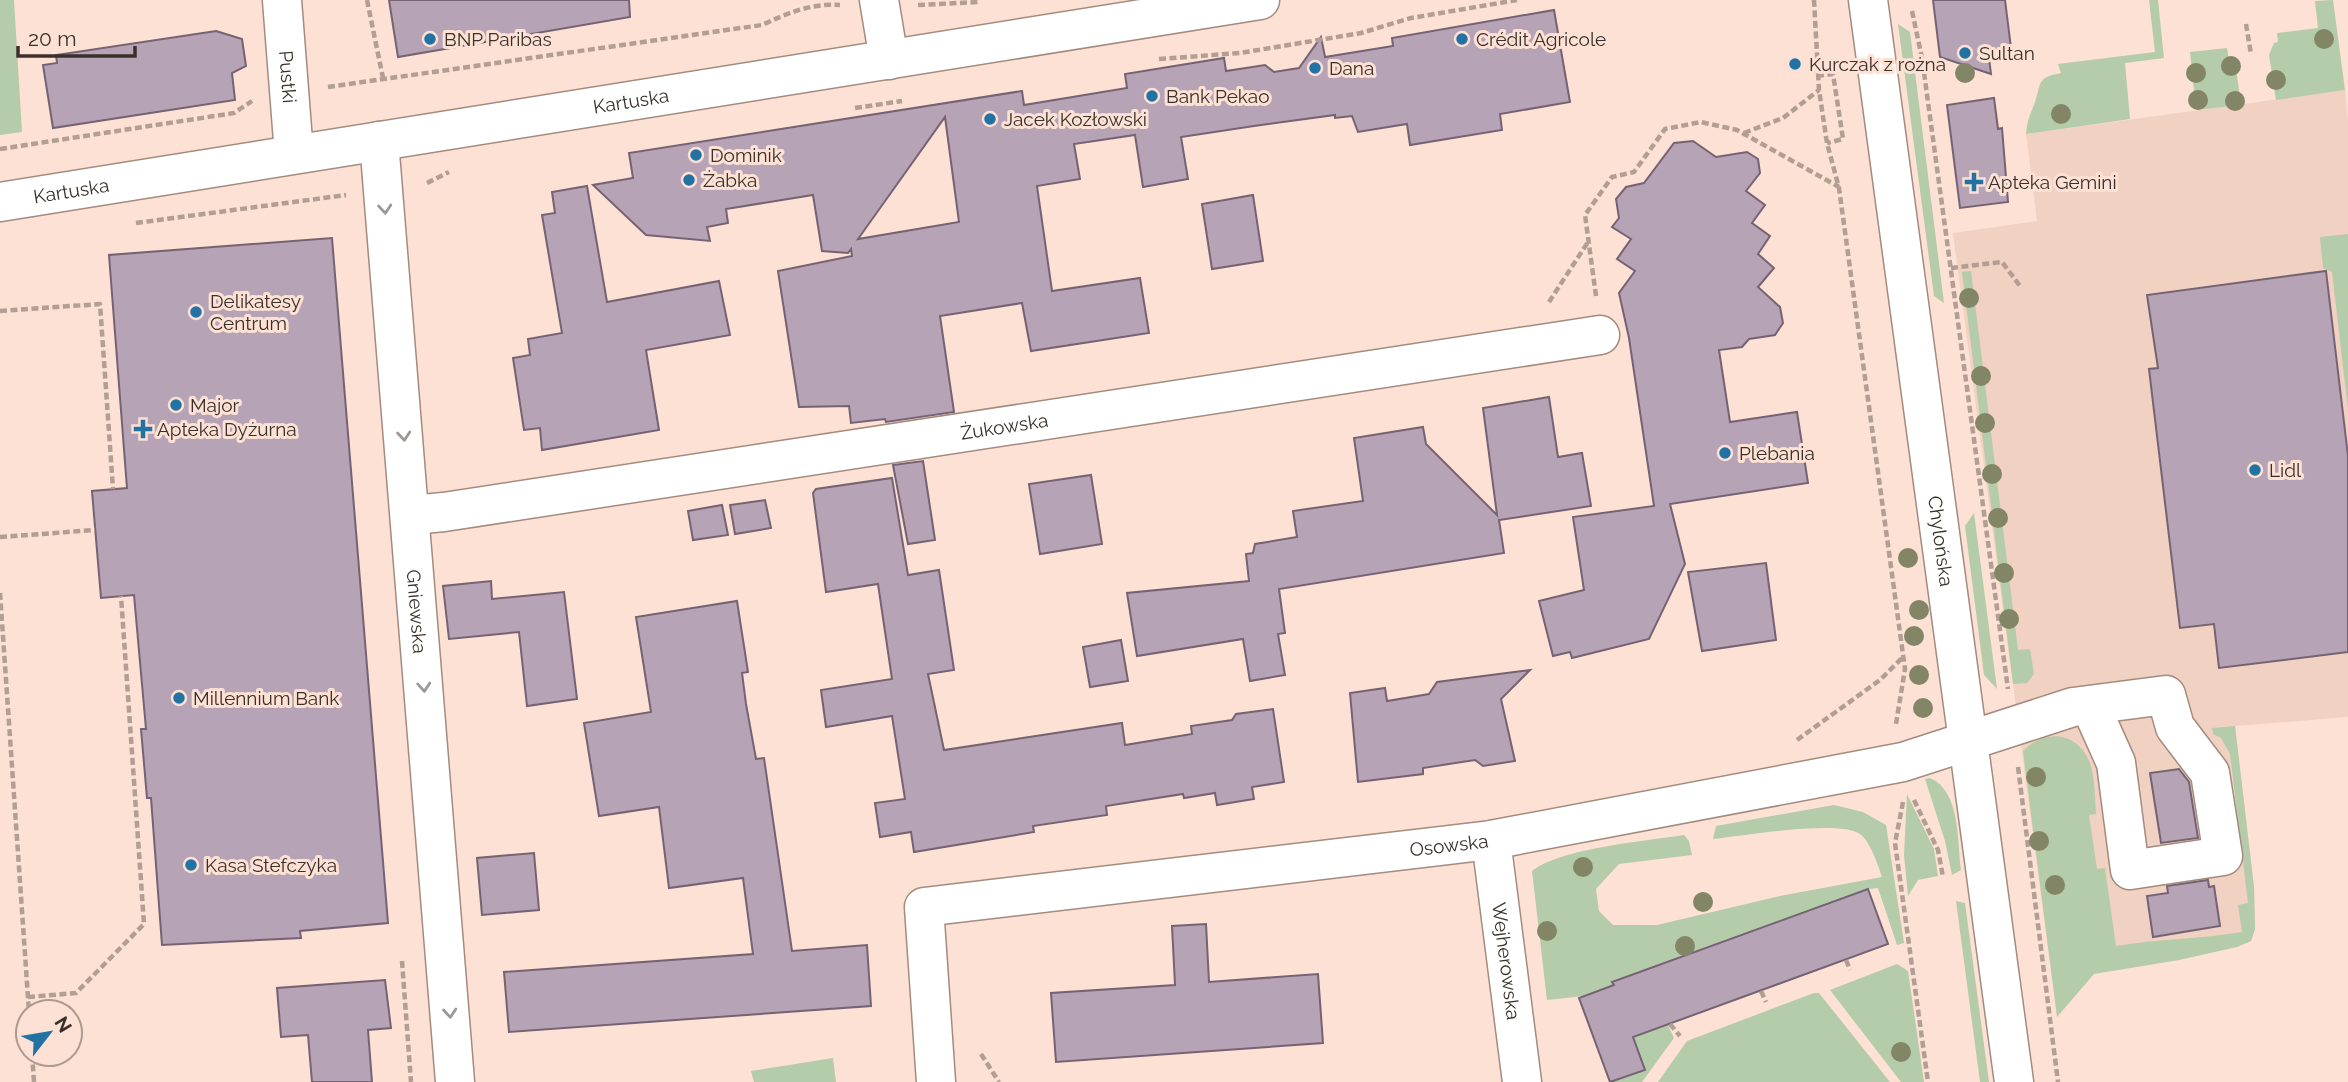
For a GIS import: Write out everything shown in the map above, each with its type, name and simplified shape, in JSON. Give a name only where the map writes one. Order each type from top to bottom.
[{"type":"street","name":"Pustki","points":[[282,0],[294,154]]},
{"type":"street","name":"Kartuska","points":[[0,202],[1261,0]]},
{"type":"street","name":"Chylońska","points":[[1868,0],[1966,742],[2014,1082]]},
{"type":"street","points":[[880,4],[889,60]]},
{"type":"street","name":"Gniewska","points":[[379,141],[455,1082]]},
{"type":"street","name":"Żukowska","points":[[411,514],[444,512],[1600,335]]},
{"type":"street","name":"Osowska","points":[[936,1082],[924,907],[1490,840],[1903,762],[2073,707],[2166,695],[2175,727],[2210,773],[2223,856],[2130,870],[2116,763],[2090,705]]},
{"type":"street","name":"Wejherowska","points":[[1490,840],[1522,1082]]},
{"type":"path","points":[[367,0],[383,78]]},
{"type":"path","points":[[1814,0],[1817,76],[1827,143],[1839,188],[1905,669],[1896,725]]},
{"type":"path","points":[[1910,0],[1922,58],[1951,268],[2058,1082]]},
{"type":"path","points":[[325,87],[762,25],[792,11],[824,4],[987,2]]},
{"type":"path","points":[[2246,24],[2251,54]]},
{"type":"path","points":[[1817,76],[1833,74],[1843,139],[1827,143]]},
{"type":"path","points":[[1743,133],[1783,118],[1819,90]]},
{"type":"path","points":[[0,149],[234,113],[261,96]]},
{"type":"path","points":[[1600,335],[1585,215],[1612,177],[1634,172],[1665,129],[1701,122],[1743,133],[1839,188]]},
{"type":"path","points":[[124,225],[354,194]]},
{"type":"path","points":[[1524,347],[1541,313],[1589,242]]},
{"type":"path","points":[[1951,268],[2002,262],[2020,286]]},
{"type":"path","points":[[0,311],[100,304],[113,489]]},
{"type":"path","points":[[0,537],[95,530]]},
{"type":"path","points":[[0,593],[27,997],[76,993],[144,924],[121,596]]},
{"type":"path","points":[[1792,743],[1880,680],[1903,656]]},
{"type":"path","points":[[1912,795],[1938,850],[1946,891]]},
{"type":"path","points":[[1904,796],[1895,843],[1928,1082]]},
{"type":"path","points":[[401,949],[411,1082]]},
{"type":"path","points":[[1846,960],[1850,970]]},
{"type":"path","points":[[1761,991],[1766,1002]]},
{"type":"path","points":[[1670,1024],[1680,1035]]},
{"type":"path","points":[[981,1054],[999,1082]]},
{"type":"shaded area","points":[[2345,90],[2348,122],[2348,717],[2235,726],[2254,887],[2255,929],[2251,941],[2237,947],[2052,978],[1953,233],[2037,221],[2026,134]]},
{"type":"green space","points":[[0,0],[14,0],[22,132],[0,135]]},
{"type":"green space","points":[[2149,0],[2158,0],[2164,58],[2125,63],[2130,119],[2026,134],[2041,82],[2061,73],[2058,64],[2155,52]]},
{"type":"green space","points":[[2333,0],[2345,90],[2276,100],[2269,55],[2274,43],[2278,42],[2277,33],[2318,28],[2315,1]]},
{"type":"green space","points":[[1898,24],[1910,32],[1944,303],[1934,296]]},
{"type":"green space","points":[[2227,48],[2229,61],[2235,61],[2241,105],[2196,110],[2190,52]]},
{"type":"green space","points":[[2348,234],[2348,409],[2332,272],[2323,268],[2320,237]]},
{"type":"green space","points":[[1971,271],[2018,650],[2030,649],[2034,674],[2027,683],[2013,684],[1962,272]]},
{"type":"green space","points":[[1974,513],[1997,689],[1984,675],[1965,526]]},
{"type":"green space","points":[[2235,726],[2254,887],[2255,929],[2251,941],[2237,947],[2179,960],[2094,974],[2057,1017],[2023,751],[2041,739],[2060,737],[2078,745],[2090,763],[2096,814],[2089,815],[2097,869],[2105,868],[2116,946],[2226,934],[2242,932],[2238,905],[2248,903],[2230,754],[2221,738],[2213,734],[2212,728]]},
{"type":"green space","points":[[1930,778],[1947,794],[1956,818],[1961,870],[1952,875],[1945,841],[1925,779]]},
{"type":"green space","points":[[1907,794],[1934,849],[1938,876],[1918,880],[1908,896],[1904,855]]},
{"type":"green space","points":[[1834,805],[1863,812],[1886,825],[1904,943],[1897,945],[1878,888],[1868,889],[1613,981],[1614,985],[1584,996],[1547,1000],[1532,871],[1546,863],[1583,851],[1684,835],[1689,841],[1692,855],[1619,864],[1596,889],[1599,911],[1613,925],[1657,925],[1780,896],[1882,877],[1867,842],[1860,834],[1849,830],[1812,828],[1713,839],[1716,826]]},
{"type":"green space","points":[[1956,901],[1965,903],[1989,1082],[1980,1082]]},
{"type":"green space","points":[[1897,964],[1908,971],[1924,1082],[1901,1082],[1830,990]]},
{"type":"green space","points":[[1819,993],[1890,1082],[1658,1082],[1687,1041]]},
{"type":"green space","points":[[1668,1025],[1674,1038],[1642,1082],[1610,1082],[1633,1037]]},
{"type":"green space","points":[[833,1058],[836,1082],[754,1082],[751,1071]]},
{"type":"building","points":[[389,0],[629,0],[630,17],[398,57]]},
{"type":"building","points":[[1933,0],[2005,0],[2011,48],[1988,50],[1991,74],[1940,57]]},
{"type":"building","points":[[1554,10],[1570,102],[1500,114],[1502,130],[1410,145],[1407,124],[1358,132],[1352,116],[1335,118],[1335,115],[1181,137],[1188,179],[1143,187],[1135,135],[1074,144],[1080,179],[1037,186],[1052,291],[1140,278],[1149,333],[1031,351],[1022,303],[940,316],[954,412],[886,422],[885,419],[851,423],[849,406],[799,407],[778,271],[852,256],[851,249],[848,253],[822,251],[813,195],[726,209],[728,223],[707,227],[710,241],[646,235],[593,185],[633,178],[629,153],[1022,91],[1024,105],[1127,88],[1125,74],[1224,58],[1226,71],[1265,65],[1274,72],[1299,68],[1321,37],[1325,57],[1393,46],[1392,38]],"holes":[[[945,117],[959,222],[858,239]]]},
{"type":"building","points":[[216,31],[242,39],[246,66],[232,73],[235,100],[53,128],[43,65],[57,63],[56,55]]},
{"type":"building","points":[[1994,98],[1998,129],[2002,128],[2008,202],[1960,208],[1947,105]]},
{"type":"building","points":[[1693,141],[1716,157],[1747,152],[1758,159],[1760,173],[1746,191],[1765,205],[1752,223],[1770,236],[1758,254],[1774,268],[1758,287],[1780,307],[1783,323],[1775,335],[1749,339],[1742,347],[1719,350],[1730,422],[1797,412],[1808,483],[1670,504],[1685,564],[1649,639],[1572,658],[1570,652],[1553,656],[1539,601],[1584,590],[1573,517],[1654,506],[1629,338],[1619,293],[1635,271],[1617,259],[1631,239],[1612,227],[1619,218],[1616,199],[1626,187],[1644,183],[1674,143]]},
{"type":"building","points":[[587,186],[607,302],[719,281],[730,335],[646,350],[659,430],[542,450],[540,428],[524,430],[513,358],[530,355],[528,339],[562,333],[542,215],[555,213],[552,192]]},
{"type":"building","points":[[1253,195],[1263,261],[1212,269],[1202,204]]},
{"type":"building","points":[[332,238],[388,923],[300,931],[301,938],[162,945],[151,798],[147,798],[141,729],[146,729],[134,595],[101,598],[92,491],[127,488],[109,255]]},
{"type":"building","name":"Lidl","points":[[2326,271],[2348,456],[2348,652],[2219,668],[2214,624],[2180,628],[2149,369],[2158,368],[2147,295]]},
{"type":"building","points":[[1549,397],[1558,457],[1582,453],[1591,506],[1499,520],[1504,553],[1279,589],[1285,633],[1278,634],[1285,675],[1250,681],[1243,639],[1137,656],[1127,593],[1249,581],[1246,554],[1253,553],[1255,544],[1297,537],[1293,511],[1363,501],[1354,438],[1423,427],[1426,444],[1497,515],[1483,408]]},
{"type":"building","points":[[923,461],[935,540],[908,544],[893,465]]},
{"type":"building","points":[[1091,475],[1102,544],[1040,554],[1029,484]]},
{"type":"building","points":[[892,478],[908,575],[939,570],[954,670],[928,674],[944,750],[1122,723],[1125,745],[1192,734],[1191,726],[1232,720],[1236,714],[1273,709],[1284,782],[1252,787],[1254,799],[1217,805],[1215,793],[1184,798],[1183,794],[1106,806],[1107,815],[1033,826],[1034,832],[914,852],[911,832],[880,837],[875,803],[905,799],[892,716],[826,727],[821,690],[892,679],[878,584],[826,592],[813,493],[816,489]]},
{"type":"building","points":[[765,500],[771,528],[735,534],[730,505]]},
{"type":"building","points":[[722,505],[728,535],[693,540],[688,511]]},
{"type":"building","points":[[1766,563],[1776,640],[1702,651],[1688,572]]},
{"type":"building","points":[[491,581],[492,599],[564,592],[577,699],[527,706],[519,632],[449,639],[443,586]]},
{"type":"building","points":[[737,601],[748,672],[742,673],[746,704],[756,759],[764,758],[792,951],[867,945],[871,1006],[509,1032],[504,972],[753,954],[743,878],[669,888],[659,807],[599,816],[584,723],[651,712],[636,617]]},
{"type":"building","points":[[1121,640],[1128,681],[1090,687],[1083,647]]},
{"type":"building","points":[[1530,670],[1501,699],[1515,761],[1483,766],[1475,760],[1423,768],[1423,774],[1358,782],[1350,693],[1385,688],[1387,701],[1429,694],[1437,682]]},
{"type":"building","points":[[2179,769],[2189,782],[2198,838],[2161,843],[2150,773]]},
{"type":"building","points":[[534,853],[539,910],[482,915],[477,858]]},
{"type":"building","points":[[2208,880],[2209,887],[2214,886],[2220,926],[2153,937],[2147,896],[2168,893],[2167,886]]},
{"type":"building","points":[[1868,889],[1888,944],[1633,1037],[1645,1070],[1610,1082],[1579,998],[1614,985],[1612,982]]},
{"type":"building","points":[[1206,924],[1209,982],[1318,974],[1323,1043],[1056,1062],[1051,993],[1175,985],[1172,926]]},
{"type":"building","points":[[385,980],[391,1028],[368,1030],[372,1082],[312,1082],[308,1035],[281,1037],[277,988]]},
{"type":"place","name":"BNP Paribas","points":[[430,39]]},
{"type":"place","name":"Crédit Agricole","points":[[1462,39]]},
{"type":"place","name":"Sultan","points":[[1965,53]]},
{"type":"place","name":"Kurczak z rożna","points":[[1795,64]]},
{"type":"place","name":"Dana","points":[[1315,68]]},
{"type":"place","name":"Bank Pekao","points":[[1152,96]]},
{"type":"place","name":"Jacek Kozłowski","points":[[990,119]]},
{"type":"place","name":"Dominik","points":[[696,155]]},
{"type":"place","name":"Żabka","points":[[689,180]]},
{"type":"place","name":"Apteka Gemini","points":[[1974,182]]},
{"type":"place","name":"Delikatesy Centrum","points":[[196,312]]},
{"type":"place","name":"Major","points":[[176,405]]},
{"type":"place","name":"Apteka Dyżurna","points":[[143,429]]},
{"type":"place","name":"Plebania","points":[[1725,453]]},
{"type":"place","name":"Lidl","points":[[2255,470]]},
{"type":"place","name":"Millennium Bank","points":[[179,698]]},
{"type":"place","name":"Kasa Stefczyka","points":[[191,865]]}]
